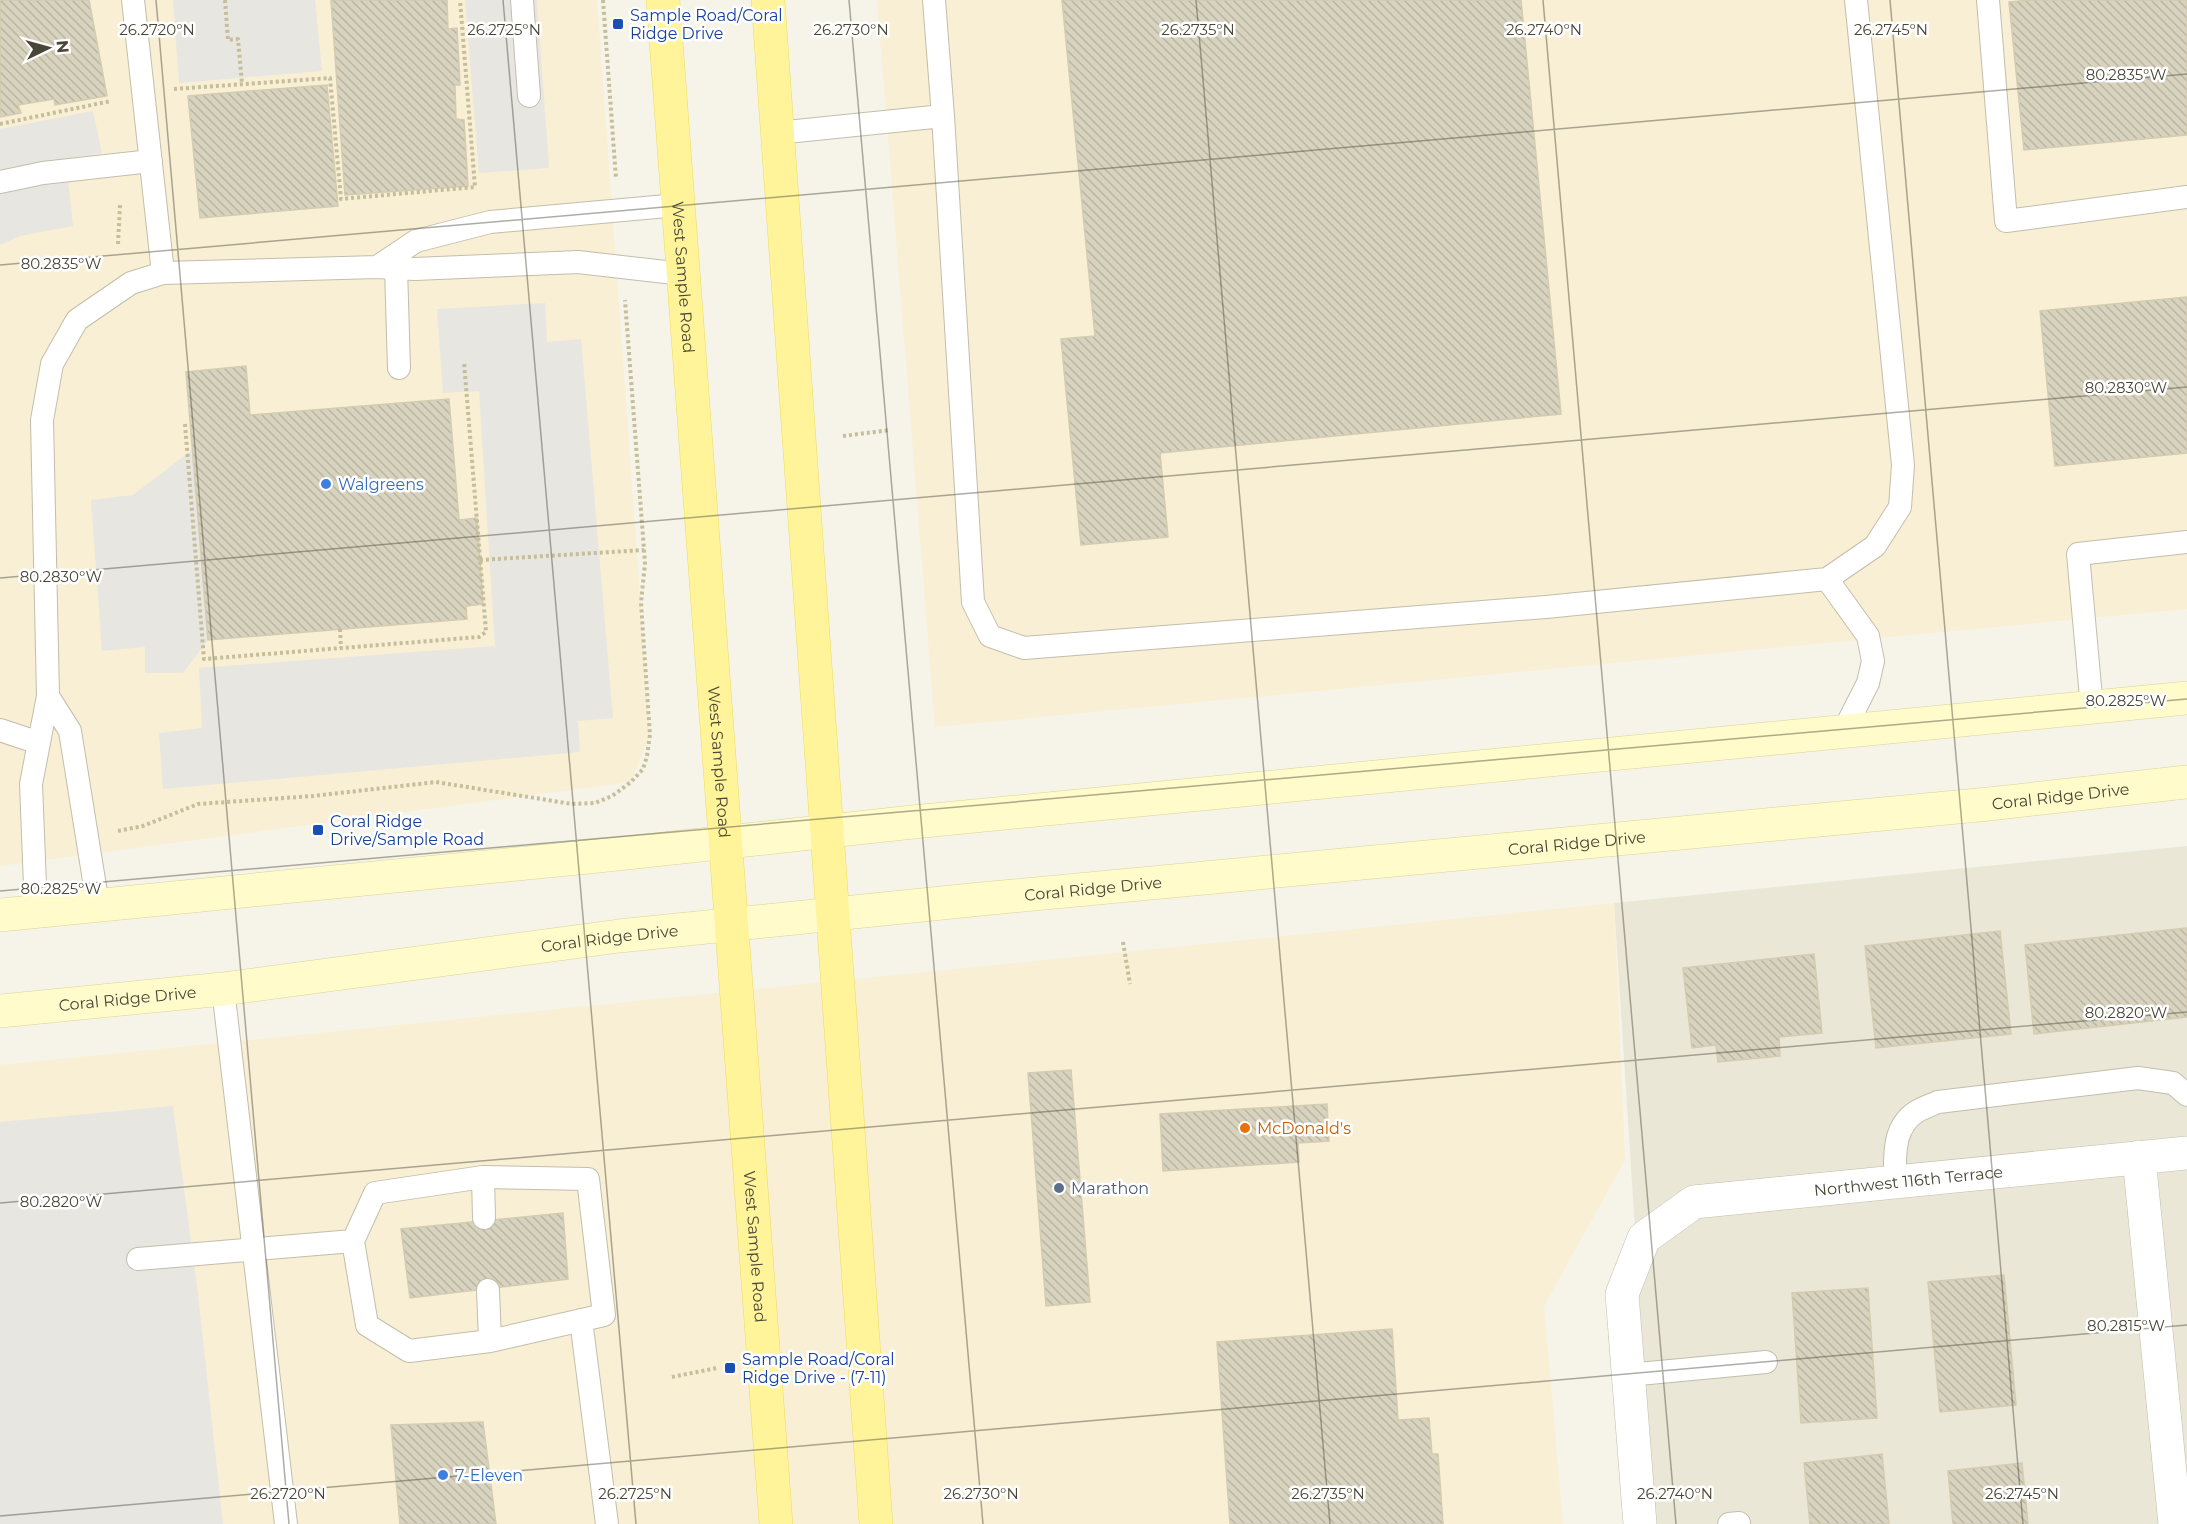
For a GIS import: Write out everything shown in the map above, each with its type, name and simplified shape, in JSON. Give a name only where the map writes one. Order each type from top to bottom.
[{"type":"main road","name":"West Sample Road","points":[[663,0],[776,1524]]},
{"type":"main road","points":[[768,0],[876,1524]]},
{"type":"main road","points":[[0,915],[827,831],[2187,698]]},
{"type":"main road","name":"Coral Ridge Drive","points":[[0,1011],[223,989],[619,936],[1977,805],[2187,782]]},
{"type":"street","name":"Northwest 116th Terrace","points":[[1628,1375],[1622,1294],[1644,1238],[1694,1202],[2187,1153]]},
{"type":"street","points":[[2139,1157],[2175,1524]]},
{"type":"street","points":[[1628,1375],[1640,1524]]},
{"type":"lane","points":[[133,0],[163,273]]},
{"type":"lane","points":[[522,0],[529,96]]},
{"type":"lane","points":[[934,0],[973,602],[990,636],[1024,648],[1546,607],[1827,579],[1875,546],[1900,507],[1904,465],[1856,0]]},
{"type":"lane","points":[[1988,0],[2006,221],[2187,197]]},
{"type":"lane","points":[[777,134],[943,117]]},
{"type":"lane","points":[[0,182],[43,173],[151,161]]},
{"type":"lane","points":[[386,267],[416,241],[490,222],[678,205]]},
{"type":"lane","points":[[36,911],[31,784],[48,696],[42,420],[52,364],[77,320],[131,283],[163,273],[578,262],[683,274]]},
{"type":"lane","points":[[386,267],[399,368]]},
{"type":"lane","points":[[2092,708],[2078,554],[2187,542]]},
{"type":"lane","points":[[1827,579],[1868,636],[1873,661],[1868,683],[1843,732]]},
{"type":"lane","points":[[48,696],[70,731],[98,905]]},
{"type":"lane","points":[[0,730],[39,743]]},
{"type":"lane","points":[[223,989],[286,1524]]},
{"type":"lane","points":[[1895,1182],[1895,1142],[1901,1128],[1915,1112],[1938,1102],[2138,1078],[2173,1083],[2187,1095]]},
{"type":"lane","points":[[483,1177],[484,1218]]},
{"type":"lane","points":[[483,1177],[588,1179],[604,1315],[490,1341],[409,1351],[368,1325],[353,1241],[375,1193],[483,1177]]},
{"type":"lane","points":[[138,1259],[353,1241]]},
{"type":"lane","points":[[488,1290],[490,1341]]},
{"type":"lane","points":[[581,1320],[607,1524]]},
{"type":"lane","points":[[1628,1375],[1766,1362]]},
{"type":"path","points":[[225,0],[228,40],[238,39],[242,84]]},
{"type":"path","points":[[330,78],[341,198],[475,188],[460,0]]},
{"type":"path","points":[[603,0],[618,211]]},
{"type":"path","points":[[88,837],[143,826],[198,804],[313,796],[436,782],[572,804],[595,803],[612,796],[638,776],[643,769],[649,749],[650,735],[641,603],[645,577],[644,550],[622,267]]},
{"type":"path","points":[[185,424],[204,659],[483,635],[486,632],[464,362]]},
{"type":"path","points":[[843,436],[890,430]]},
{"type":"path","points":[[480,560],[644,550]]},
{"type":"path","points":[[340,629],[341,648]]},
{"type":"path","points":[[1123,942],[1130,984]]},
{"type":"path","points":[[672,1377],[717,1368]]},
{"type":"shaded area","points":[[0,0],[597,0],[650,735],[631,782],[0,866]]},
{"type":"shaded area","points":[[173,0],[315,0],[322,71],[179,83]]},
{"type":"shaded area","points":[[465,0],[537,0],[549,168],[479,173]]},
{"type":"shaded area","points":[[877,0],[2187,0],[2187,609],[935,727]]},
{"type":"shaded area","points":[[93,111],[102,153],[66,159],[73,226],[20,236],[0,245],[0,129]]},
{"type":"shaded area","points":[[545,303],[547,342],[581,339],[613,718],[578,721],[580,752],[163,789],[159,733],[202,728],[199,668],[495,646],[479,391],[443,393],[437,309]]},
{"type":"shaded area","points":[[192,450],[208,640],[183,673],[145,673],[145,647],[102,651],[91,500],[133,495]]},
{"type":"shaded area","points":[[2187,846],[2187,1524],[1654,1524],[1614,903]]},
{"type":"shaded area","points":[[1614,903],[1625,1160],[1544,1306],[1563,1524],[0,1524],[0,1065]]},
{"type":"shaded area","points":[[173,1106],[198,1294],[223,1524],[0,1524],[0,1122]]},
{"type":"building","points":[[0,0],[89,0],[107,96],[55,105],[54,99],[18,105],[21,113],[0,117]]},
{"type":"building","points":[[331,0],[447,0],[448,29],[457,28],[460,85],[455,85],[456,119],[464,120],[468,186],[345,195]]},
{"type":"building","points":[[1062,0],[1521,0],[1561,414],[1160,453],[1168,537],[1081,545],[1061,339],[1095,336]]},
{"type":"building","points":[[2187,0],[2187,135],[2024,150],[2009,2]]},
{"type":"building","points":[[327,85],[338,206],[200,218],[188,96]]},
{"type":"building","points":[[2187,297],[2187,453],[2055,466],[2040,311]]},
{"type":"building","name":"Walgreens","points":[[246,366],[250,415],[449,399],[459,520],[477,518],[483,604],[466,606],[467,619],[208,640],[186,372]]},
{"type":"building","points":[[2187,928],[2187,1017],[2034,1034],[2025,945]]},
{"type":"building","points":[[2000,931],[2011,1034],[1876,1048],[1865,946]]},
{"type":"building","points":[[1814,954],[1822,1033],[1779,1037],[1780,1056],[1718,1062],[1716,1045],[1692,1048],[1683,968]]},
{"type":"building","name":"Marathon","points":[[1071,1070],[1090,1302],[1046,1306],[1028,1073]]},
{"type":"building","name":"McDonald's","points":[[1327,1104],[1329,1141],[1298,1143],[1299,1162],[1163,1171],[1160,1114]]},
{"type":"building","points":[[563,1213],[568,1279],[410,1298],[401,1229]]},
{"type":"building","points":[[2004,1275],[2016,1405],[1940,1412],[1928,1282]]},
{"type":"building","points":[[1868,1288],[1877,1418],[1801,1423],[1792,1293]]},
{"type":"building","points":[[1392,1329],[1398,1420],[1429,1418],[1432,1454],[1438,1454],[1443,1524],[1230,1524],[1217,1342]]},
{"type":"building","name":"7-Eleven","points":[[483,1422],[496,1524],[400,1524],[391,1425]]},
{"type":"building","points":[[1882,1454],[1889,1524],[1810,1524],[1804,1463]]},
{"type":"building","points":[[2022,1463],[2028,1524],[1953,1524],[1948,1471]]},
{"type":"place","name":"Sample Road/Coral Ridge Drive","points":[[618,24]]},
{"type":"place","name":"Walgreens","points":[[326,484]]},
{"type":"place","name":"Coral Ridge Drive/Sample Road","points":[[318,830]]},
{"type":"place","name":"McDonald's","points":[[1245,1128]]},
{"type":"place","name":"Marathon","points":[[1059,1188]]},
{"type":"place","name":"Sample Road/Coral Ridge Drive - (7-11)","points":[[730,1368]]},
{"type":"place","name":"7-Eleven","points":[[443,1475]]}]
